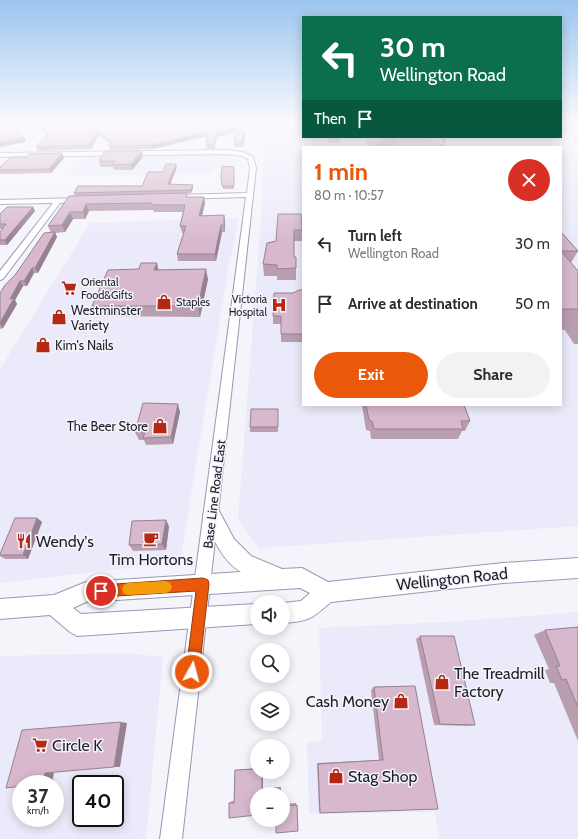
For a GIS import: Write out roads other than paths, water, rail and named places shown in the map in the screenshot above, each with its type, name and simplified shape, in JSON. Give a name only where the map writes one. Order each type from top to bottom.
[{"type":"main road","points":[[212,516],[226,542],[240,560],[265,573],[284,579]]},
{"type":"main road","name":"Wellington Road","points":[[327,592],[578,568]]},
{"type":"main road","points":[[0,609],[54,605],[86,592],[302,578],[327,592],[305,611],[290,612]]},
{"type":"main road","points":[[54,605],[77,625],[250,614]]},
{"type":"street","name":"Base Line Road East","points":[[171,839],[212,516],[250,195],[253,168],[252,163]]},
{"type":"street","points":[[170,197],[250,195]]},
{"type":"street","points":[[0,202],[90,200]]},
{"type":"street","points":[[0,277],[58,201]]},
{"type":"place","name":"Oriental Food&Gifts","points":[[69,288]]},
{"type":"place","name":"Staples","points":[[164,302]]},
{"type":"place","name":"Victoria Hospital","points":[[279,305]]},
{"type":"place","name":"Westminster Variety","points":[[59,317]]},
{"type":"place","name":"Kim's Nails","points":[[43,345]]},
{"type":"place","name":"The Beer Store","points":[[160,426]]},
{"type":"place","name":"Tim Hortons","points":[[151,539]]},
{"type":"place","name":"Wendy's","points":[[24,541]]},
{"type":"place","name":"The Treadmill Factory","points":[[442,682]]},
{"type":"place","name":"Cash Money","points":[[401,701]]},
{"type":"place","name":"Circle K","points":[[40,745]]},
{"type":"place","name":"Stag Shop","points":[[336,776]]}]
